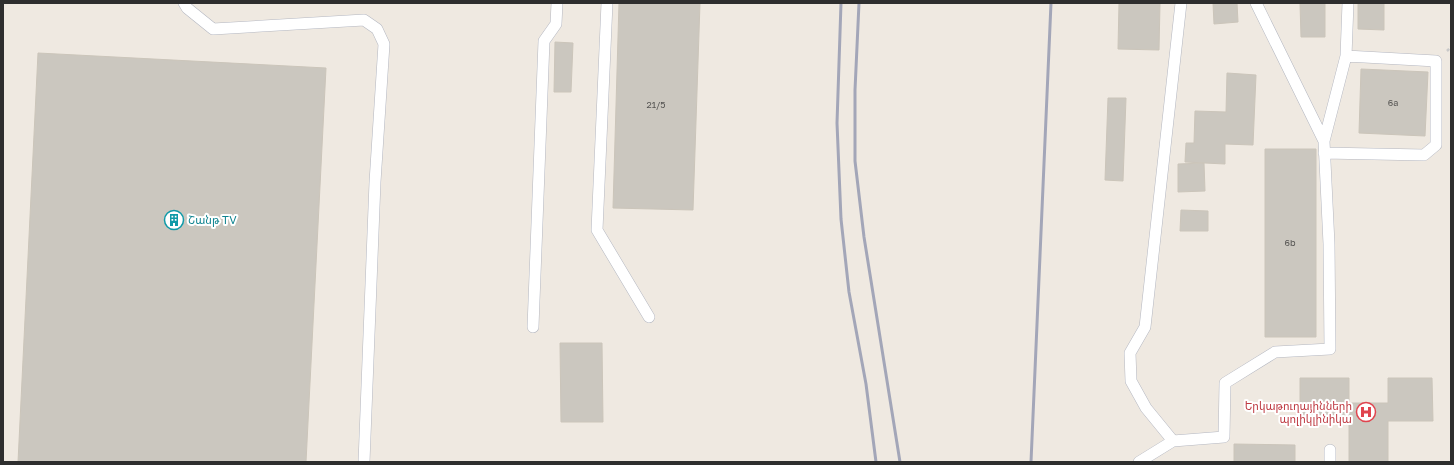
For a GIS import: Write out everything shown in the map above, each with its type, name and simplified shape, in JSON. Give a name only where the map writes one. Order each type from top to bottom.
[{"type":"lane","points":[[184,3],[187,8],[213,29],[364,20],[377,29],[384,44],[375,182],[364,462]]},
{"type":"lane","points":[[533,327],[544,41],[556,24],[557,3]]},
{"type":"lane","points":[[607,3],[598,230],[649,317]]},
{"type":"lane","points":[[1173,441],[1146,408],[1131,381],[1130,353],[1145,327],[1181,3]]},
{"type":"lane","points":[[1256,3],[1324,141]]},
{"type":"lane","points":[[1139,462],[1173,441],[1224,437],[1225,383],[1275,352],[1330,349],[1329,244],[1324,141],[1346,56],[1348,3]]},
{"type":"lane","points":[[1324,153],[1424,155],[1436,145],[1436,61],[1346,56]]},
{"type":"lane","points":[[1330,450],[1330,462]]},
{"type":"building","points":[[619,3],[700,3],[693,210],[613,208]]},
{"type":"building","points":[[1119,3],[1160,3],[1159,50],[1118,49]]},
{"type":"building","points":[[1213,3],[1237,3],[1238,22],[1214,24]]},
{"type":"building","points":[[1300,3],[1325,3],[1325,37],[1301,37]]},
{"type":"building","points":[[1358,3],[1384,3],[1384,30],[1358,29]]},
{"type":"building","points":[[555,42],[573,43],[571,92],[554,92]]},
{"type":"building","name":"Շանթ TV","points":[[38,53],[326,68],[306,462],[18,462]]},
{"type":"building","points":[[1361,69],[1428,72],[1425,136],[1359,133]]},
{"type":"building","points":[[1227,73],[1256,75],[1253,145],[1225,144],[1225,164],[1185,162],[1186,143],[1194,143],[1195,111],[1226,112]]},
{"type":"building","points":[[1108,98],[1126,98],[1123,181],[1105,180]]},
{"type":"building","points":[[1265,149],[1316,149],[1316,337],[1265,337]]},
{"type":"building","points":[[1204,163],[1205,191],[1178,192],[1178,164]]},
{"type":"building","points":[[1181,210],[1208,211],[1208,231],[1180,231]]},
{"type":"building","points":[[560,343],[602,343],[603,422],[561,422]]},
{"type":"building","name":"Երկաթուղայինների պոլիկլինիկա","points":[[1300,378],[1349,378],[1349,403],[1388,403],[1388,378],[1432,378],[1433,421],[1388,421],[1388,462],[1349,462],[1349,421],[1300,421]]},
{"type":"building","points":[[1234,444],[1295,445],[1295,462],[1234,462]]},
{"type":"railway","points":[[841,3],[837,123],[841,219],[849,292],[866,384],[876,462]]},
{"type":"railway","points":[[859,3],[855,90],[855,161],[864,237],[900,462]]},
{"type":"railway","points":[[1031,462],[1051,3]]},
{"type":"place","name":"Շանթ TV","points":[[174,220]]},
{"type":"place","name":"Երկաթուղայինների պոլիկլինիկա","points":[[1366,412]]}]
